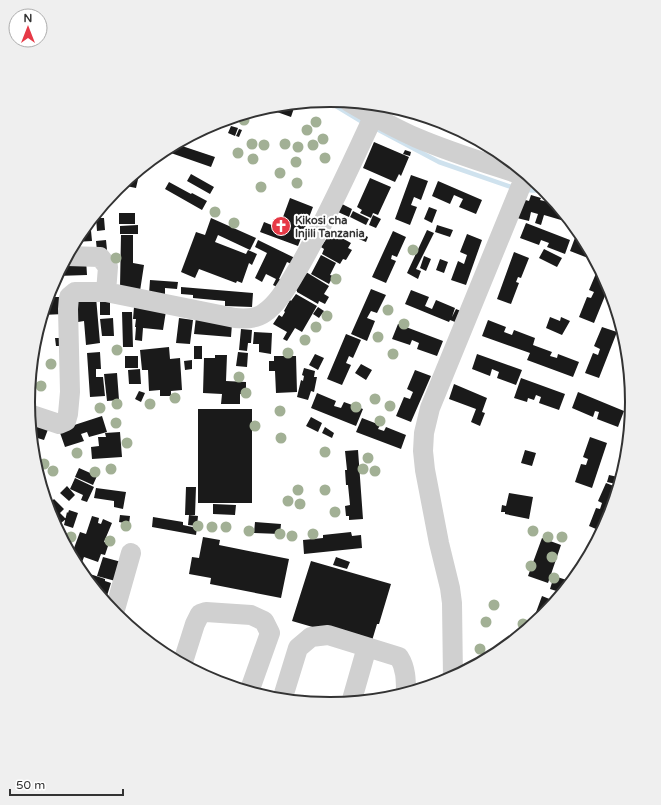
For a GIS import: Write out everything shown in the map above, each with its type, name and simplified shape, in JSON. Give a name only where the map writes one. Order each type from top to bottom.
[{"type":"street","points":[[361,109],[417,138],[470,158],[515,172]]},
{"type":"street","points":[[36,416],[59,424],[66,421],[70,392],[68,309],[69,297],[75,292],[106,292],[235,318],[253,318],[264,313],[282,296],[321,227],[373,116]]},
{"type":"street","points":[[453,672],[452,603],[425,470],[423,451],[424,433],[430,408],[525,180]]},
{"type":"street","points":[[74,256],[100,257],[108,267],[106,292]]},
{"type":"street","points":[[116,605],[131,553]]},
{"type":"street","points":[[184,659],[200,614],[206,612],[251,615],[264,621],[270,633],[251,687]]},
{"type":"street","points":[[284,694],[298,648],[311,637],[328,635],[399,656],[404,664],[406,688]]},
{"type":"street","points":[[353,697],[367,647]]},
{"type":"building","points":[[293,110],[291,117],[278,112]]},
{"type":"building","points":[[231,126],[238,128],[235,136],[228,133]]},
{"type":"building","points":[[239,129],[242,130],[239,137],[236,136]]},
{"type":"building","points":[[374,142],[409,157],[401,176],[399,174],[395,182],[363,168]]},
{"type":"building","points":[[184,147],[215,157],[211,167],[172,153]]},
{"type":"building","points":[[405,150],[411,152],[410,156],[403,154]]},
{"type":"building","points":[[191,174],[214,187],[210,194],[187,181]]},
{"type":"building","points":[[411,175],[428,181],[421,200],[414,197],[411,205],[417,207],[410,225],[395,219]]},
{"type":"building","points":[[138,178],[136,188],[129,187]]},
{"type":"building","points":[[370,178],[391,187],[378,215],[373,213],[371,218],[360,213],[362,210],[357,207]]},
{"type":"building","points":[[438,181],[482,200],[476,214],[459,207],[463,199],[454,195],[450,204],[432,196]]},
{"type":"building","points":[[169,182],[207,201],[202,210],[165,189]]},
{"type":"building","points":[[531,195],[541,198],[540,200],[547,202],[553,208],[561,220],[544,215],[541,225],[535,223],[538,214],[531,212],[529,221],[517,218],[522,199],[529,201]]},
{"type":"building","points":[[290,198],[313,207],[298,246],[260,232],[264,222],[279,228]]},
{"type":"building","points":[[342,204],[352,209],[349,217],[338,212]]},
{"type":"building","points":[[429,207],[437,210],[432,223],[424,219]]},
{"type":"building","points":[[353,211],[369,219],[366,225],[350,217]]},
{"type":"building","points":[[119,213],[135,213],[135,224],[119,224]]},
{"type":"building","points":[[373,215],[381,219],[376,228],[369,225]]},
{"type":"building","points":[[100,218],[104,218],[105,230],[97,231],[96,223]]},
{"type":"building","points":[[211,218],[256,238],[250,250],[218,235],[215,242],[246,254],[248,250],[257,254],[252,265],[249,263],[242,283],[237,281],[236,283],[199,269],[195,278],[181,272],[196,232],[205,235]]},
{"type":"building","points":[[526,223],[570,240],[565,254],[547,247],[549,243],[541,240],[539,245],[520,238]]},
{"type":"building","points":[[138,225],[138,234],[120,234],[120,226]]},
{"type":"building","points":[[437,225],[453,230],[450,237],[435,232]]},
{"type":"building","points":[[91,230],[92,241],[83,242]]},
{"type":"building","points":[[427,230],[434,233],[416,269],[421,271],[418,279],[407,273]]},
{"type":"building","points":[[393,231],[406,237],[397,257],[392,255],[391,259],[396,261],[386,283],[372,277]]},
{"type":"building","points":[[331,232],[351,243],[348,248],[352,250],[346,260],[343,259],[340,264],[322,254],[324,249],[321,247]]},
{"type":"building","points":[[362,234],[368,237],[366,242],[359,239]]},
{"type":"building","points":[[467,234],[482,240],[466,285],[451,280],[458,261],[464,264],[467,255],[460,252]]},
{"type":"building","points":[[121,235],[133,235],[133,263],[144,265],[140,291],[120,287]]},
{"type":"building","points":[[575,237],[588,258],[570,251]]},
{"type":"building","points":[[106,240],[107,250],[97,251],[96,241]]},
{"type":"building","points":[[258,240],[297,259],[294,265],[287,262],[279,279],[285,282],[281,289],[273,285],[276,279],[266,274],[262,282],[255,278],[267,253],[255,247]]},
{"type":"building","points":[[544,249],[562,258],[557,267],[539,258]]},
{"type":"building","points":[[514,252],[529,258],[521,278],[518,277],[516,282],[519,283],[511,304],[497,299]]},
{"type":"building","points":[[321,255],[336,263],[330,275],[333,276],[329,284],[311,274]]},
{"type":"building","points":[[424,256],[431,259],[426,271],[420,268]]},
{"type":"building","points":[[86,259],[87,275],[63,276],[72,260]]},
{"type":"building","points":[[440,259],[448,262],[444,273],[436,270]]},
{"type":"building","points":[[306,272],[329,286],[324,294],[329,297],[325,304],[319,301],[318,304],[297,292],[296,290]]},
{"type":"building","points":[[596,273],[606,294],[594,323],[579,317],[587,297],[591,298],[594,292],[589,290]]},
{"type":"building","points":[[150,280],[178,282],[177,289],[165,288],[165,295],[149,294]]},
{"type":"building","points":[[181,287],[253,293],[252,307],[225,306],[225,301],[193,298],[193,295],[181,294]]},
{"type":"building","points":[[371,289],[386,295],[377,313],[371,311],[367,318],[375,321],[367,341],[351,334]]},
{"type":"building","points":[[411,290],[429,297],[425,306],[432,309],[436,300],[455,308],[452,317],[456,309],[461,311],[455,322],[450,320],[449,322],[405,304]]},
{"type":"building","points":[[296,294],[317,306],[302,332],[295,328],[287,341],[283,339],[287,332],[273,324],[279,315],[282,317],[290,300],[291,301]]},
{"type":"building","points":[[54,297],[63,297],[64,314],[49,315]]},
{"type":"building","points":[[96,297],[100,343],[86,345],[84,321],[78,322],[76,299]]},
{"type":"building","points":[[100,297],[110,297],[110,315],[100,315]]},
{"type":"building","points":[[134,307],[166,311],[163,330],[143,328],[142,341],[135,340],[136,319],[133,319]]},
{"type":"building","points":[[318,307],[324,311],[319,318],[313,314]]},
{"type":"building","points":[[122,312],[132,312],[133,347],[123,347]]},
{"type":"building","points":[[196,317],[232,324],[231,337],[194,334]]},
{"type":"building","points":[[550,317],[560,321],[561,317],[570,321],[562,335],[546,328]]},
{"type":"building","points":[[113,318],[114,336],[102,336],[100,319]]},
{"type":"building","points":[[179,318],[193,320],[190,344],[176,343]]},
{"type":"building","points":[[488,320],[506,327],[504,332],[512,335],[514,330],[535,338],[533,345],[552,352],[550,356],[557,358],[558,354],[579,362],[573,377],[527,360],[530,353],[482,336]]},
{"type":"building","points":[[398,324],[443,341],[437,356],[417,349],[419,343],[412,340],[410,345],[392,339]]},
{"type":"building","points":[[602,327],[617,332],[599,378],[585,373],[593,353],[598,355],[600,349],[594,346]]},
{"type":"building","points":[[241,329],[252,330],[251,343],[248,343],[247,351],[239,350]]},
{"type":"building","points":[[254,332],[272,333],[271,354],[259,352],[259,344],[253,344]]},
{"type":"building","points":[[346,334],[361,340],[353,358],[349,356],[346,363],[351,365],[342,385],[327,379]]},
{"type":"building","points":[[55,338],[59,338],[61,346],[56,346]]},
{"type":"building","points":[[194,346],[202,346],[202,359],[194,359]]},
{"type":"building","points":[[169,347],[170,359],[180,358],[182,390],[171,391],[171,396],[160,396],[160,390],[149,391],[148,370],[142,370],[140,350]]},
{"type":"building","points":[[100,352],[101,369],[96,369],[96,377],[103,377],[105,396],[90,397],[87,353]]},
{"type":"building","points":[[238,352],[248,353],[247,367],[236,366]]},
{"type":"building","points":[[315,354],[324,358],[318,370],[309,365]]},
{"type":"building","points":[[477,354],[522,370],[516,385],[497,378],[499,372],[492,369],[490,376],[472,369]]},
{"type":"building","points":[[215,355],[227,355],[226,381],[246,382],[246,394],[240,394],[240,404],[221,404],[222,394],[203,393],[204,358],[215,358]]},
{"type":"building","points":[[125,356],[138,356],[138,368],[125,368]]},
{"type":"building","points":[[274,356],[296,356],[297,392],[276,393],[275,371],[269,371],[269,361],[274,361]]},
{"type":"building","points":[[192,360],[192,369],[185,370],[184,361]]},
{"type":"building","points":[[361,364],[372,370],[366,380],[355,373]]},
{"type":"building","points":[[304,368],[315,371],[314,377],[317,377],[314,392],[311,391],[308,400],[297,397],[301,380],[303,381],[304,376],[302,375]]},
{"type":"building","points":[[140,369],[141,384],[129,384],[128,370]]},
{"type":"building","points":[[415,370],[431,376],[411,422],[396,416],[404,397],[410,399],[413,392],[407,389]]},
{"type":"building","points":[[117,373],[119,400],[107,401],[104,374]]},
{"type":"building","points":[[521,378],[565,394],[559,410],[539,403],[541,397],[536,395],[534,400],[528,398],[527,402],[514,398]]},
{"type":"building","points":[[454,384],[487,398],[482,412],[485,413],[480,426],[471,422],[476,409],[449,399]]},
{"type":"building","points":[[139,391],[145,393],[141,402],[135,399]]},
{"type":"building","points":[[578,392],[624,411],[618,427],[597,419],[599,412],[595,411],[593,417],[572,408]]},
{"type":"building","points":[[317,393],[336,401],[334,406],[341,408],[344,402],[363,409],[356,426],[311,408]]},
{"type":"building","points":[[198,409],[252,409],[252,503],[198,503]]},
{"type":"building","points":[[102,416],[107,432],[89,437],[87,432],[81,434],[84,441],[65,447],[59,430]]},
{"type":"building","points":[[311,417],[322,423],[318,432],[306,426]]},
{"type":"building","points":[[362,418],[380,425],[378,429],[384,431],[386,427],[406,435],[401,449],[356,432]]},
{"type":"building","points":[[36,419],[50,424],[44,440],[38,438]]},
{"type":"building","points":[[325,427],[334,433],[332,438],[322,433]]},
{"type":"building","points":[[120,432],[122,457],[92,459],[91,447],[99,446],[98,437],[106,437],[105,433]]},
{"type":"building","points":[[590,437],[607,443],[592,488],[575,482],[581,464],[586,465],[588,459],[583,457]]},
{"type":"building","points":[[358,450],[363,519],[349,520],[349,516],[346,516],[345,506],[350,505],[348,485],[346,485],[345,470],[347,470],[345,451]]},
{"type":"building","points":[[525,450],[536,453],[532,466],[521,463]]},
{"type":"building","points":[[79,468],[97,476],[93,485],[75,477]]},
{"type":"building","points":[[609,475],[616,477],[614,484],[607,482]]},
{"type":"building","points":[[75,478],[94,487],[87,502],[81,500],[83,495],[70,489]]},
{"type":"building","points":[[606,483],[614,486],[604,516],[598,530],[589,526],[596,508],[600,509],[602,503],[598,501]]},
{"type":"building","points":[[67,486],[75,495],[69,501],[60,493]]},
{"type":"building","points":[[186,487],[196,487],[195,515],[185,515]]},
{"type":"building","points":[[96,488],[126,492],[123,509],[114,507],[114,501],[94,498]]},
{"type":"building","points":[[509,493],[533,497],[529,519],[501,512],[502,505],[506,506]]},
{"type":"building","points":[[54,499],[64,509],[60,513],[66,519],[61,523],[52,501]]},
{"type":"building","points":[[213,504],[236,505],[235,515],[213,514]]},
{"type":"building","points":[[69,510],[78,513],[73,528],[64,525],[67,512],[68,513]]},
{"type":"building","points":[[120,515],[130,516],[129,524],[119,522]]},
{"type":"building","points":[[189,515],[198,516],[197,526],[188,525]]},
{"type":"building","points":[[92,516],[99,518],[98,523],[101,524],[103,519],[112,523],[104,542],[109,543],[105,555],[101,554],[98,562],[84,557],[82,562],[74,548],[80,532],[86,534]]},
{"type":"building","points":[[153,517],[183,522],[183,525],[197,528],[196,535],[152,527]]},
{"type":"building","points":[[255,522],[281,524],[280,534],[254,533]]},
{"type":"building","points":[[351,532],[352,536],[361,535],[362,548],[304,554],[303,540],[323,538],[323,535]]},
{"type":"building","points":[[203,537],[220,540],[219,545],[289,559],[281,598],[210,584],[211,578],[189,574],[192,557],[199,558]]},
{"type":"building","points":[[542,538],[561,545],[548,583],[528,576]]},
{"type":"building","points":[[103,557],[125,563],[119,582],[97,576]]},
{"type":"building","points":[[336,557],[350,562],[347,569],[333,565]]},
{"type":"building","points":[[311,561],[391,584],[379,624],[377,624],[371,644],[292,621]]},
{"type":"building","points":[[90,574],[105,579],[105,581],[111,583],[107,596]]},
{"type":"building","points":[[554,576],[567,580],[558,591],[550,589]]},
{"type":"building","points":[[542,596],[551,599],[539,611],[535,615]]},
{"type":"waterway","points":[[338,107],[364,123]]},
{"type":"waterway","points":[[373,127],[439,162],[514,188]]},
{"type":"waterway","points":[[523,190],[536,191]]},
{"type":"place","name":"Kikosi cha Injili Tanzania","points":[[281,226]]}]
